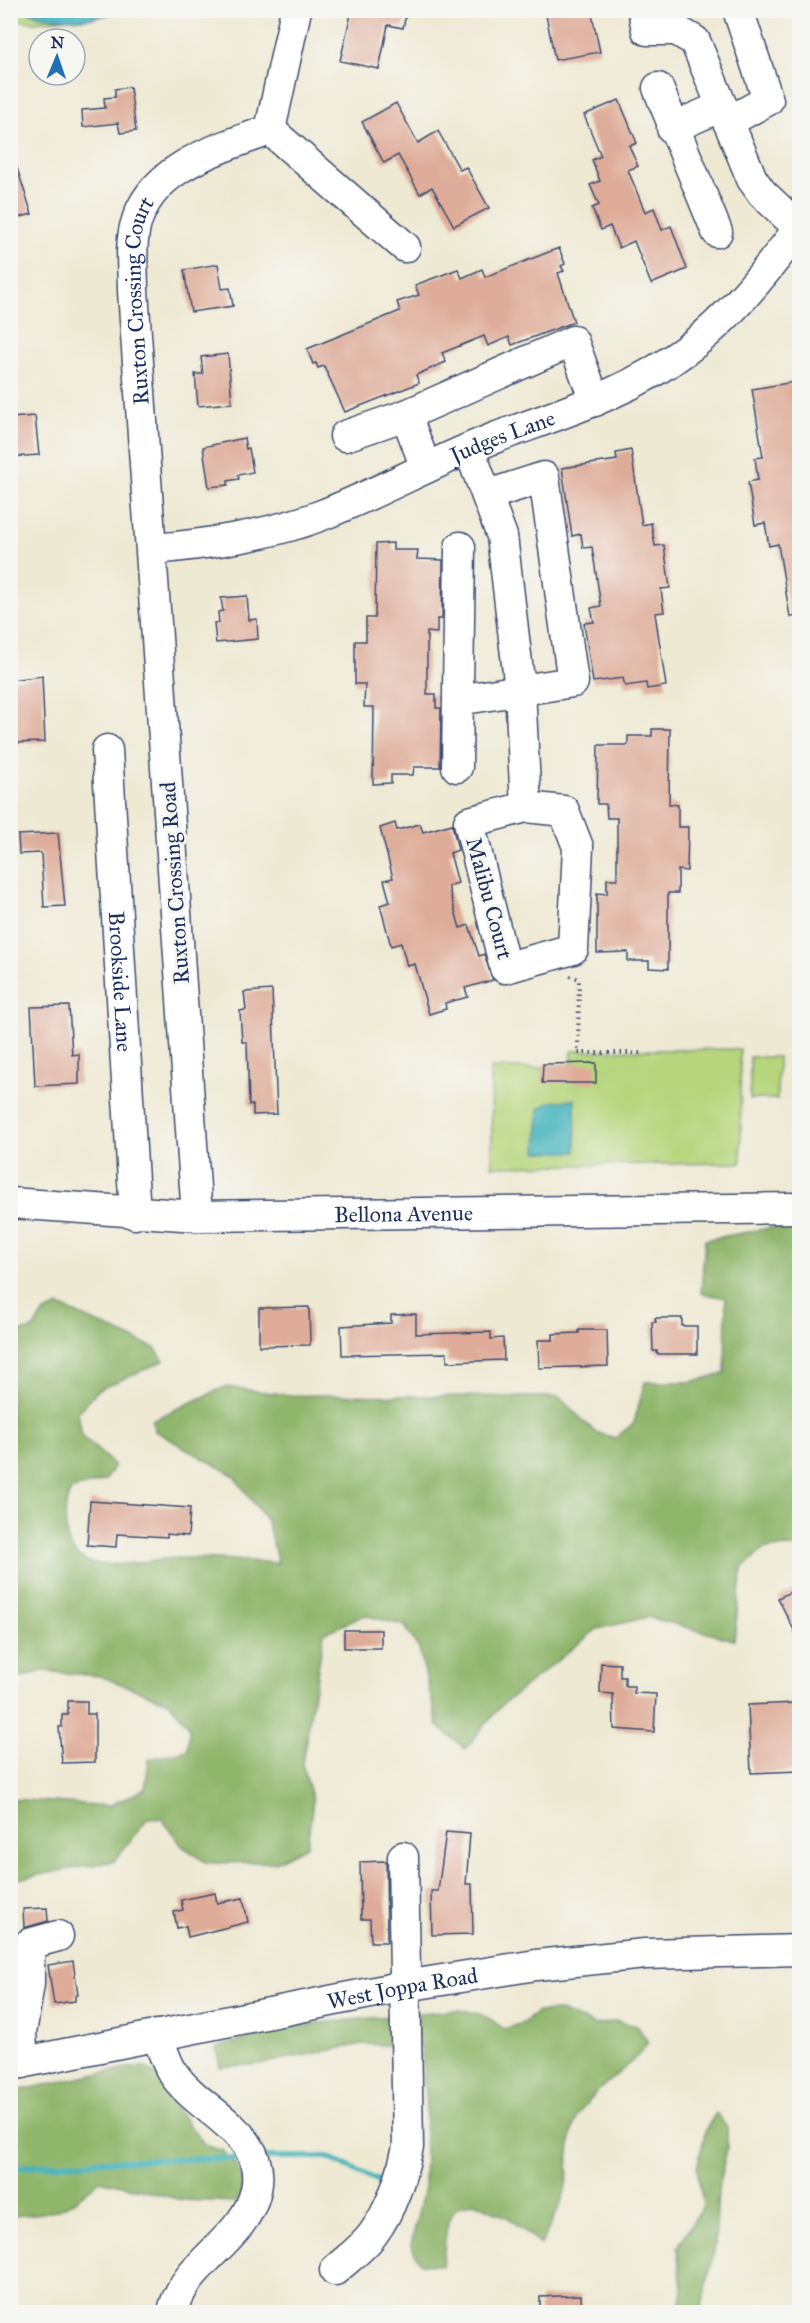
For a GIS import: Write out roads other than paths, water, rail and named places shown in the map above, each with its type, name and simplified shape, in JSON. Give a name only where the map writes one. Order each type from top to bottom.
[{"type":"street","points":[[296,10],[270,130],[405,247]]},
{"type":"street","points":[[643,10],[647,30],[676,30],[695,41],[752,179],[799,228]]},
{"type":"street","points":[[672,128],[768,100],[738,10]]},
{"type":"street","points":[[658,88],[672,128],[717,232]]},
{"type":"street","name":"Ruxton Crossing Court","points":[[153,549],[133,291],[134,229],[147,195],[164,178],[207,152],[270,130]]},
{"type":"street","name":"Judges Lane","points":[[153,549],[227,540],[321,516],[469,449],[595,401],[641,378],[686,350],[736,303],[799,228]]},
{"type":"street","points":[[345,436],[406,415],[573,341],[595,401]]},
{"type":"street","points":[[406,415],[426,468]]},
{"type":"street","points":[[469,449],[502,536],[520,689],[526,807]]},
{"type":"street","points":[[458,700],[573,682],[544,477],[488,495]]},
{"type":"street","points":[[457,767],[460,547]]},
{"type":"street","name":"Ruxton Crossing Road","points":[[153,549],[198,1216]]},
{"type":"street","name":"Brookside Lane","points":[[107,750],[135,1214]]},
{"type":"street","name":"Malibu Court","points":[[526,807],[564,811],[579,847],[573,949],[505,968],[469,822],[526,807]]},
{"type":"street","name":"Bellona Avenue","points":[[10,1203],[135,1214],[198,1216],[800,1208]]},
{"type":"street","points":[[335,2270],[372,2236],[400,2181],[408,2147],[404,1857]]},
{"type":"street","points":[[17,2064],[29,1984],[29,1944],[58,1936]]},
{"type":"street","name":"West Joppa Road","points":[[17,2064],[405,1986],[600,1957],[800,1950]]},
{"type":"street","points":[[157,2036],[173,2073],[252,2152],[257,2183],[253,2204],[241,2224],[185,2282],[173,2313]]},
{"type":"water","points":[[116,10],[107,15],[83,19],[57,18],[24,11]]},
{"type":"water","points":[[575,1099],[576,1152],[537,1152],[539,1109],[549,1102]]},
{"type":"waterway","points":[[262,2157],[327,2157],[387,2185]]},
{"type":"waterway","points":[[10,2168],[99,2161],[243,2158]]}]
